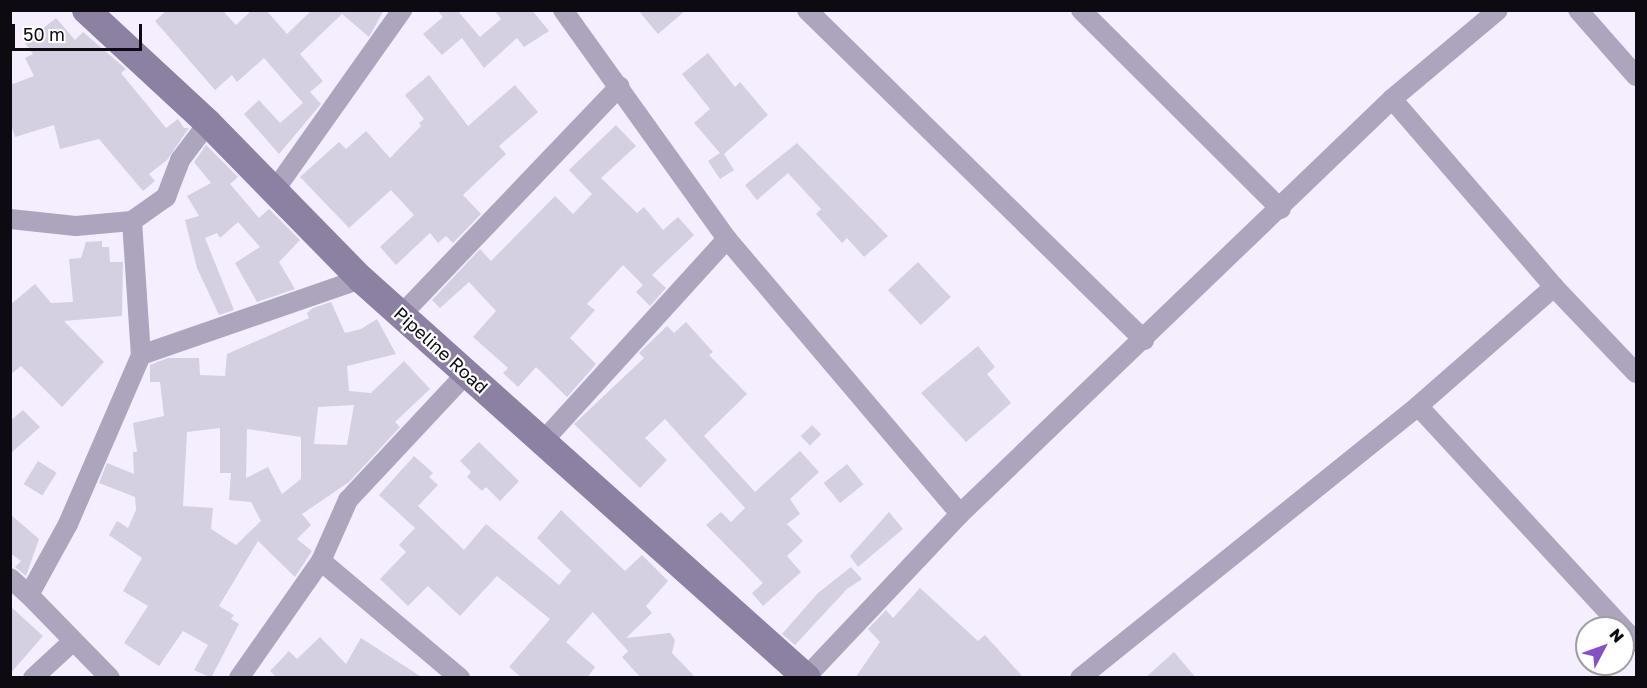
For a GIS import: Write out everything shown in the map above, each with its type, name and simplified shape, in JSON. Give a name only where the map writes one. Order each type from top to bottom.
[{"type":"street","name":"Pipeline Road","points":[[86,10],[208,123],[361,279],[466,374],[544,440],[806,677]]},
{"type":"street","points":[[274,191],[402,10]]},
{"type":"street","points":[[563,10],[620,86],[727,239],[960,514]]},
{"type":"street","points":[[807,10],[1144,340]]},
{"type":"street","points":[[1081,10],[1281,208]]},
{"type":"street","points":[[806,677],[960,514],[1144,340],[1392,99],[1498,10]]},
{"type":"street","points":[[1578,10],[1636,76]]},
{"type":"street","points":[[402,314],[620,86]]},
{"type":"street","points":[[1392,99],[1554,287],[1636,373]]},
{"type":"street","points":[[10,219],[76,226],[132,220],[166,197],[180,160],[208,123]]},
{"type":"street","points":[[29,595],[68,524],[141,355],[132,220]]},
{"type":"street","points":[[544,440],[727,239]]},
{"type":"street","points":[[141,355],[361,279]]},
{"type":"street","points":[[1088,676],[1418,406],[1554,287]]},
{"type":"street","points":[[239,678],[321,561],[348,500],[466,374]]},
{"type":"street","points":[[1418,406],[1636,642]]},
{"type":"street","points":[[321,561],[460,678]]},
{"type":"street","points":[[10,578],[110,678]]},
{"type":"street","points":[[33,678],[72,642]]},
{"type":"building","points":[[167,10],[222,10],[236,25],[252,10],[266,10],[287,34],[312,10],[384,10],[369,37],[342,14],[300,54],[323,81],[310,92],[321,104],[279,154],[244,114],[259,100],[280,123],[303,103],[264,58],[237,82],[232,75],[215,90],[155,21]]},
{"type":"building","points":[[437,10],[457,10],[480,37],[501,19],[494,10],[532,10],[549,31],[524,47],[517,38],[484,68],[462,38],[442,55],[423,34],[443,17]]},
{"type":"building","points":[[638,10],[686,10],[658,34]]},
{"type":"building","points":[[56,18],[75,40],[83,32],[126,69],[121,73],[166,128],[178,119],[184,128],[189,128],[167,160],[149,174],[155,181],[143,191],[99,139],[60,149],[54,125],[15,137],[10,122],[10,85],[34,76],[25,58],[33,54],[25,43]]},
{"type":"building","points":[[708,53],[735,87],[740,82],[768,115],[724,154],[734,170],[720,179],[708,161],[720,153],[694,123],[710,109],[682,74]]},
{"type":"building","points":[[429,75],[468,126],[515,85],[538,112],[499,146],[506,154],[463,195],[481,214],[453,243],[446,236],[438,243],[430,233],[396,265],[380,247],[414,215],[391,190],[349,228],[300,177],[339,142],[346,149],[366,131],[390,158],[421,126],[419,123],[424,119],[405,95]]},
{"type":"building","points":[[616,125],[636,146],[601,178],[637,213],[644,207],[663,230],[678,217],[694,235],[652,275],[666,288],[650,306],[636,292],[643,285],[623,265],[587,304],[595,310],[570,338],[596,364],[567,397],[536,367],[518,387],[503,373],[508,368],[473,337],[496,311],[469,282],[440,308],[432,300],[480,249],[491,261],[555,196],[573,214],[592,194],[569,170]]},
{"type":"building","points":[[797,143],[888,236],[864,257],[847,238],[842,243],[816,214],[821,209],[788,173],[757,200],[745,185]]},
{"type":"building","points":[[206,145],[238,177],[230,184],[259,218],[269,209],[300,240],[279,262],[295,289],[257,302],[235,263],[260,247],[238,222],[220,238],[217,233],[205,238],[234,310],[219,315],[197,268],[185,220],[199,216],[187,196],[211,183],[194,162]]},
{"type":"building","points":[[102,241],[102,247],[109,247],[110,262],[123,262],[122,316],[64,321],[104,362],[62,407],[21,366],[10,375],[10,305],[35,284],[51,303],[73,302],[69,259],[81,258],[86,242]]},
{"type":"building","points":[[918,262],[951,297],[921,325],[888,290]]},
{"type":"building","points":[[331,302],[345,333],[361,329],[377,319],[396,354],[347,366],[349,391],[371,393],[404,361],[430,389],[395,422],[400,427],[349,482],[302,514],[311,525],[297,539],[312,551],[295,577],[258,541],[219,606],[234,615],[231,619],[239,624],[211,678],[194,670],[208,645],[183,631],[159,666],[124,643],[148,606],[123,591],[142,558],[109,535],[117,521],[128,528],[136,510],[135,497],[99,483],[107,463],[134,474],[133,452],[137,452],[133,423],[164,416],[160,382],[150,382],[150,365],[168,358],[199,358],[200,375],[225,376],[227,354],[309,318],[307,313],[313,308]],"holes":[[[354,405],[347,445],[314,444],[318,407]],[[220,428],[220,473],[231,473],[229,500],[251,502],[261,521],[236,545],[211,529],[213,508],[183,506],[187,432]],[[247,429],[301,437],[301,479],[282,494],[268,467],[246,478]]]},
{"type":"building","points":[[686,322],[713,352],[709,355],[747,394],[704,436],[755,492],[800,451],[819,472],[790,499],[800,514],[787,524],[803,541],[787,556],[801,572],[763,606],[752,593],[763,583],[706,525],[721,512],[731,522],[745,508],[665,419],[645,438],[667,460],[640,488],[574,424],[644,358],[639,353],[667,326],[674,333]]},
{"type":"building","points":[[978,346],[995,367],[987,374],[1011,403],[966,442],[921,393]]},
{"type":"building","points":[[23,410],[40,427],[10,454],[10,421]]},
{"type":"building","points":[[812,425],[821,434],[810,446],[801,436]]},
{"type":"building","points":[[479,442],[519,481],[500,501],[486,487],[482,491],[467,477],[471,472],[460,461]]},
{"type":"building","points":[[414,456],[433,473],[429,477],[438,485],[418,506],[464,550],[486,524],[559,585],[571,571],[537,538],[561,510],[625,571],[642,555],[668,581],[646,606],[652,613],[626,638],[670,633],[675,640],[672,653],[696,678],[641,678],[622,657],[628,651],[593,612],[566,642],[595,667],[587,678],[522,678],[509,667],[550,619],[497,576],[460,616],[428,586],[408,606],[380,579],[406,552],[399,545],[415,528],[379,495]]},
{"type":"building","points":[[38,461],[57,473],[42,496],[24,484]]},
{"type":"building","points":[[847,464],[863,484],[840,503],[824,483]]},
{"type":"building","points":[[889,512],[903,529],[858,567],[850,556]]},
{"type":"building","points":[[10,514],[39,539],[26,576],[15,567],[21,561],[10,553]]},
{"type":"building","points":[[851,567],[862,579],[847,589],[795,645],[782,634],[818,593]]},
{"type":"building","points":[[920,588],[978,641],[985,635],[1024,678],[855,678],[880,642],[868,629],[886,610],[893,618]]},
{"type":"building","points":[[10,606],[43,636],[10,674]]},
{"type":"building","points":[[320,637],[346,664],[361,638],[423,678],[277,678],[270,671],[289,651],[297,659]]},
{"type":"building","points":[[1174,652],[1196,678],[1145,678]]}]
